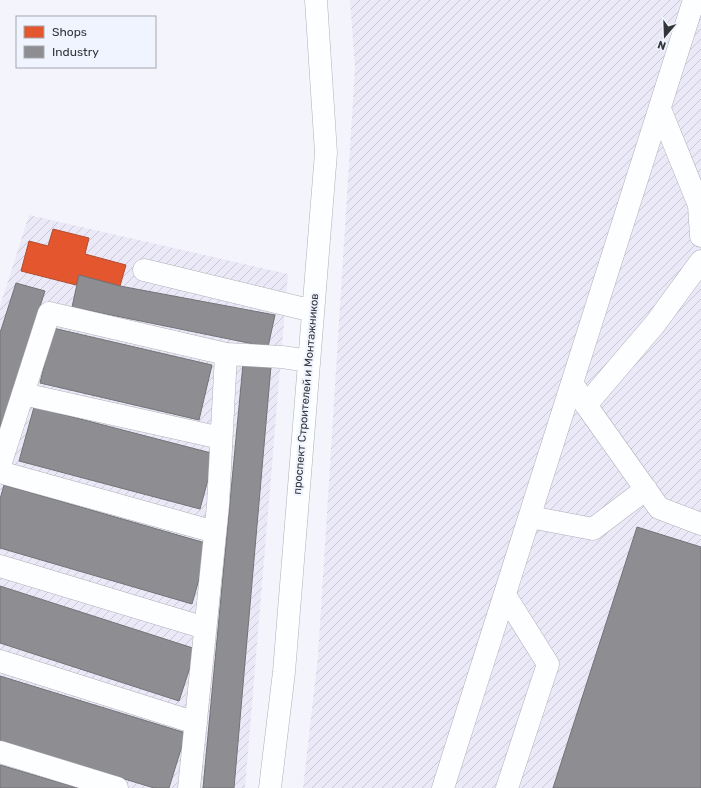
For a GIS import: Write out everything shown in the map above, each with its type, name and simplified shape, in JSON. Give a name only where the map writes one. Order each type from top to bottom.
[{"type":"street","name":"проспект Строителей и Монтажников","points":[[270,788],[284,672],[326,153],[316,0]]},
{"type":"street","points":[[443,788],[694,0]]},
{"type":"street","points":[[660,109],[699,205],[701,236]]},
{"type":"street","points":[[586,404],[655,324],[701,261]]},
{"type":"street","points":[[144,270],[313,311]]},
{"type":"street","points":[[0,465],[49,313],[226,354],[282,357],[309,361]]},
{"type":"street","points":[[189,788],[218,505],[226,354]]},
{"type":"street","points":[[572,383],[659,508],[701,524]]},
{"type":"street","points":[[23,394],[221,438]]},
{"type":"street","points":[[0,472],[215,532]]},
{"type":"street","points":[[530,517],[593,529],[646,489]]},
{"type":"street","points":[[0,566],[205,628]]},
{"type":"street","points":[[505,595],[548,664],[507,788]]},
{"type":"street","points":[[0,661],[196,723]]},
{"type":"street","points":[[0,752],[117,788]]},
{"type":"shaded area","points":[[350,0],[701,0],[701,788],[303,788],[318,656],[355,68]]},
{"type":"shaded area","points":[[29,215],[288,274],[245,788],[0,788],[0,306]]},
{"type":"building: Shops","points":[[53,229],[89,238],[85,254],[126,265],[120,286],[79,275],[76,285],[21,271],[29,241],[48,246]]},
{"type":"building: Industry","points":[[79,275],[120,286],[275,315],[268,347],[72,307]]},
{"type":"building: Industry","points":[[16,283],[45,291],[0,430],[0,333]]},
{"type":"building: Industry","points":[[53,328],[212,365],[199,420],[40,383]]},
{"type":"building: Industry","points":[[243,364],[271,366],[234,788],[203,788]]},
{"type":"building: Industry","points":[[34,407],[215,454],[200,509],[19,461]]},
{"type":"building: Industry","points":[[4,485],[209,544],[192,604],[0,548],[0,499]]},
{"type":"building: Industry","points":[[637,527],[701,547],[701,788],[553,788]]},
{"type":"building: Industry","points":[[0,586],[196,649],[179,701],[0,643]]},
{"type":"building: Industry","points":[[0,676],[186,733],[169,788],[154,788],[0,741]]},
{"type":"building: Industry","points":[[0,765],[78,788],[0,788]]}]
